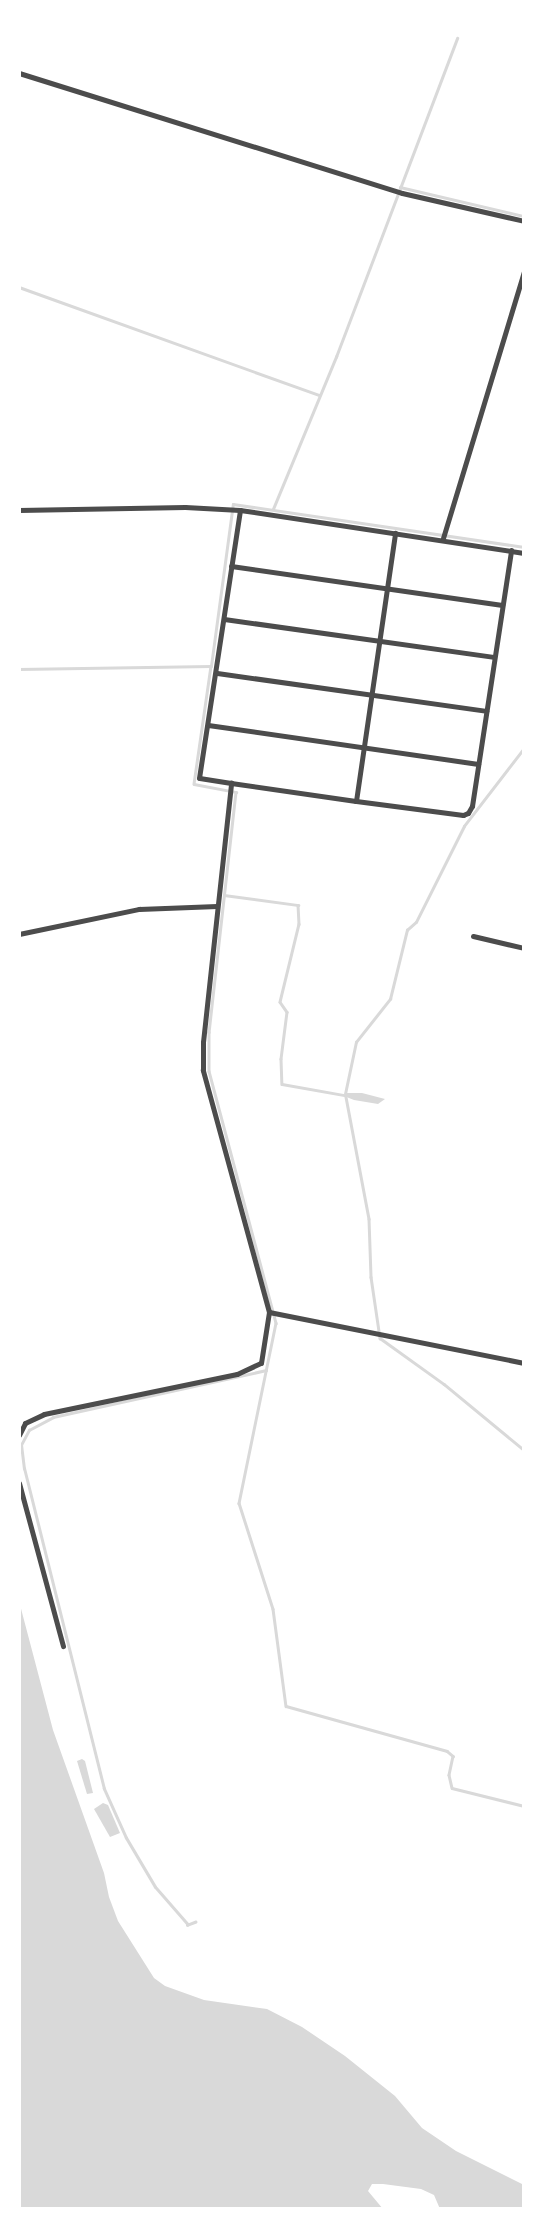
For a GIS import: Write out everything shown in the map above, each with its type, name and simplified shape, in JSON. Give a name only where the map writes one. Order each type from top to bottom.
[{"type":"street","points":[[19,73],[402,193],[524,220]]},
{"type":"street","points":[[443,538],[524,271]]},
{"type":"street","points":[[19,510],[240,510],[443,538],[524,553]]},
{"type":"street","points":[[240,510],[199,778],[231,783],[463,815],[472,806],[511,550]]},
{"type":"street","points":[[356,801],[396,533]]},
{"type":"street","points":[[231,566],[502,605]]},
{"type":"street","points":[[225,619],[493,657]]},
{"type":"street","points":[[216,673],[486,711]]},
{"type":"street","points":[[208,725],[478,764]]},
{"type":"street","points":[[19,1435],[25,1423],[44,1413],[237,1374],[261,1363],[269,1312],[203,1070],[231,783]]},
{"type":"street","points":[[19,934],[139,909],[217,906]]},
{"type":"street","points":[[473,936],[524,948]]},
{"type":"street","points":[[269,1312],[524,1363]]},
{"type":"street","points":[[19,1483],[63,1646]]},
{"type":"shaded area","points":[[346,1093],[362,1093],[385,1099],[378,1104],[354,1100],[344,1096]]},
{"type":"shaded area","points":[[19,1601],[53,1730],[104,1873],[109,1897],[118,1921],[154,1978],[165,1986],[204,2000],[267,2009],[302,2027],[345,2056],[395,2096],[422,2128],[456,2151],[524,2185],[524,2209],[440,2209],[434,2195],[421,2189],[372,2184],[368,2191],[383,2209],[19,2209]]},
{"type":"shaded area","points":[[77,1761],[85,1761],[93,1793],[87,1794]]},
{"type":"shaded area","points":[[103,1803],[108,1805],[120,1833],[110,1837],[94,1809]]},
{"type":"waterway","points":[[273,509],[336,357],[457,38]]},
{"type":"waterway","points":[[400,187],[524,216]]},
{"type":"waterway","points":[[19,287],[319,395]]},
{"type":"waterway","points":[[19,669],[211,666],[233,504],[524,547]]},
{"type":"waterway","points":[[211,666],[194,784],[236,792],[209,1032],[209,1071],[276,1323],[239,1503],[273,1609],[286,1706],[447,1751],[453,1756],[449,1775],[452,1788],[524,1806]]},
{"type":"waterway","points":[[345,1094],[356,1042],[390,999],[407,930],[416,922],[464,826],[524,748]]},
{"type":"waterway","points":[[224,895],[298,905],[299,924],[280,1002],[287,1012],[281,1059],[282,1084],[344,1095]]},
{"type":"waterway","points":[[346,1097],[369,1219],[371,1277],[380,1338],[444,1384],[524,1450]]},
{"type":"waterway","points":[[196,1922],[188,1925],[155,1887],[126,1838],[104,1789],[24,1469],[21,1445],[29,1430],[53,1417],[266,1370]]}]
